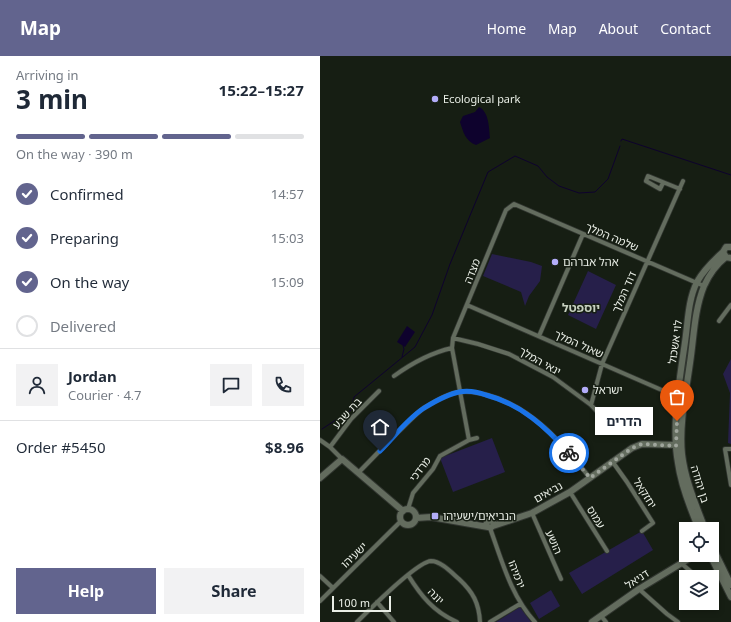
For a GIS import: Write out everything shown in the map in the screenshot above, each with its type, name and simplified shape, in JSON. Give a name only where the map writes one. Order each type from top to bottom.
[{"type":"street","name":"דוד המלך","points":[[591,405],[602,364],[683,181]]},
{"type":"street","points":[[663,183],[680,189]]},
{"type":"street","name":"שלמה המלך","points":[[514,204],[704,286]]},
{"type":"street","name":"מצדה","points":[[469,440],[452,348],[453,338],[506,210],[514,204]]},
{"type":"street","points":[[539,336],[583,234]]},
{"type":"street","points":[[727,256],[726,247],[730,246]]},
{"type":"street","name":"לוי אשכול","points":[[679,444],[678,397],[690,305],[697,283],[714,260],[727,256]]},
{"type":"street","name":"לוי אשכול","points":[[679,444],[697,305],[708,276],[727,256]]},
{"type":"street","name":"שאול המלך","points":[[467,305],[684,400]]},
{"type":"street","points":[[719,320],[731,305]]},
{"type":"street","name":"ינאי המלך","points":[[453,338],[509,354],[553,377],[591,405],[606,421]]},
{"type":"street","points":[[394,376],[424,358],[452,348]]},
{"type":"street","name":"בת שבע","points":[[330,447],[351,419],[379,391]]},
{"type":"street","points":[[359,472],[412,418],[423,409],[443,398],[460,392],[475,392],[497,397],[519,408],[538,422],[556,438],[590,478]]},
{"type":"street","name":"מרדכי","points":[[405,510],[413,493],[433,469],[440,456],[469,440],[477,438]]},
{"type":"street","points":[[320,440],[405,510],[415,512],[416,518],[413,524],[408,526],[403,524],[400,516],[405,510]]},
{"type":"street","name":"נביאים","points":[[416,518],[431,517],[472,525],[490,525],[508,520],[532,513],[570,492],[632,448],[642,444],[679,444]]},
{"type":"street","name":"בן יהודה","points":[[679,444],[678,463],[685,491],[696,522]]},
{"type":"street","name":"בן יהודה","points":[[679,444],[690,489],[702,522]]},
{"type":"street","points":[[731,449],[725,449],[731,485]]},
{"type":"street","points":[[320,478],[342,459]]},
{"type":"street","name":"יחזקאל","points":[[612,461],[653,523],[642,530]]},
{"type":"street","name":"עמוס","points":[[570,492],[607,551]]},
{"type":"street","name":"הושע","points":[[532,513],[560,579]]},
{"type":"street","name":"ישעיהו","points":[[320,601],[401,521]]},
{"type":"street","name":"ירמיהו","points":[[490,525],[514,592],[520,604],[535,622]]},
{"type":"street","points":[[719,560],[731,585]]},
{"type":"street","points":[[357,622],[408,575],[426,562],[435,562],[464,583],[476,600],[480,622]]},
{"type":"street","name":"דניאל","points":[[592,622],[639,589],[684,562]]},
{"type":"street","points":[[714,562],[731,597]]},
{"type":"street","points":[[681,564],[688,570]]},
{"type":"street","name":"יונה","points":[[408,575],[426,600],[436,610],[457,622]]},
{"type":"street","points":[[320,576],[333,588]]},
{"type":"street","points":[[639,589],[678,622]]},
{"type":"street","points":[[377,602],[394,622]]},
{"type":"street","points":[[490,622],[520,604]]},
{"type":"street","points":[[601,616],[606,622]]},
{"type":"shaded area","points":[[479,107],[487,116],[490,138],[476,145],[469,141],[463,132],[460,122],[463,116],[475,112]]},
{"type":"shaded area","points":[[492,254],[531,262],[542,266],[540,281],[529,296],[525,306],[521,292],[483,276]]},
{"type":"shaded area","points":[[588,271],[616,285],[596,329],[568,315]]},
{"type":"shaded area","points":[[407,326],[415,332],[405,347],[397,342]]},
{"type":"shaded area","points":[[731,359],[731,444],[728,443],[730,393],[723,374]]},
{"type":"shaded area","points":[[492,438],[505,472],[453,492],[440,458]]},
{"type":"shaded area","points":[[642,531],[653,550],[582,594],[569,573]]},
{"type":"shaded area","points":[[551,590],[560,606],[539,619],[530,603]]},
{"type":"shaded area","points":[[520,607],[531,622],[496,622]]},
{"type":"waterway","points":[[621,141],[622,139],[731,175]]},
{"type":"waterway","points":[[322,429],[351,410],[354,397],[415,347],[432,315],[450,264],[488,172],[515,156],[538,166],[547,177],[559,186],[579,193],[595,192],[608,179],[620,146]]},
{"type":"waterway","points":[[402,357],[404,349],[403,346]]},
{"type":"way so far","points":[[569,453],[590,478],[612,461],[632,448],[642,444],[676,446],[677,421]]},
{"type":"place","name":"Ecological park","points":[[435,99]]},
{"type":"place","name":"אהל אברהם","points":[[555,262]]},
{"type":"place","name":"ישראל","points":[[585,390]]},
{"type":"place","name":"הדרים","points":[[677,421]]},
{"type":"place","name":"הנביאים/ישעיהו","points":[[435,516]]},
{"type":"district","name":"יוספטל","points":[[581,308]]},
{"type":"route","points":[[380,451],[412,418],[423,409],[443,398],[460,392],[475,392],[497,397],[519,408],[556,438],[569,453]]}]
